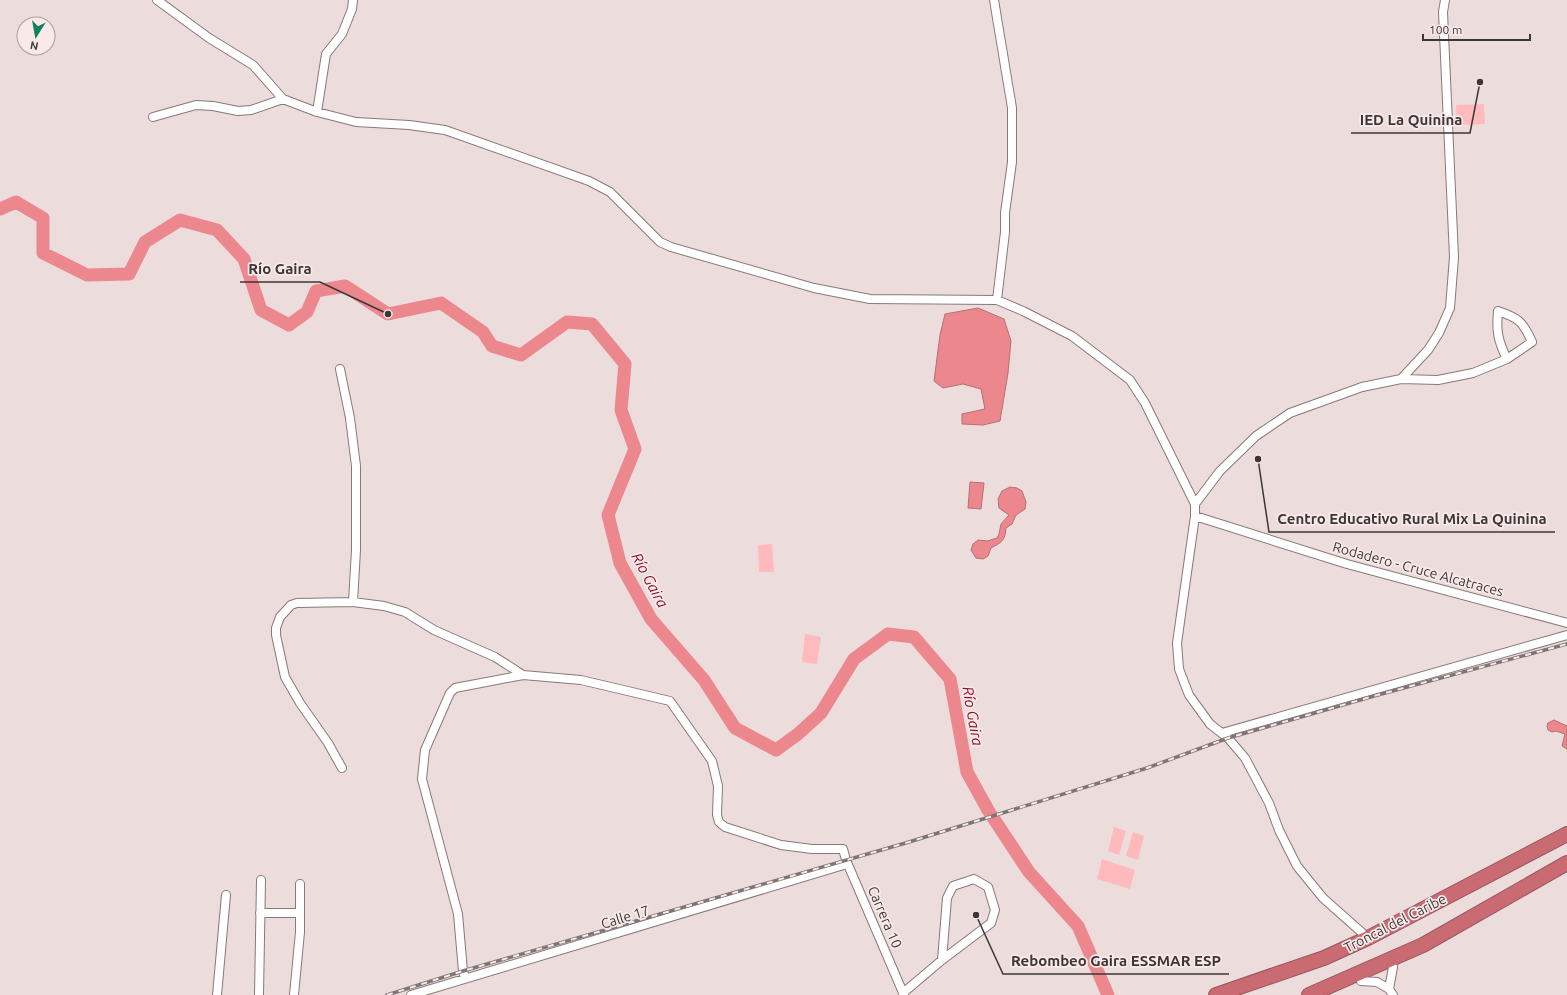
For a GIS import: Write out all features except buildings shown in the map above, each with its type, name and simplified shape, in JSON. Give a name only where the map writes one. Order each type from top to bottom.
[{"type":"highway","name":"Troncal del Caribe","points":[[1221,994],[1324,958],[1368,938],[1567,834]]},
{"type":"highway","name":"Troncal del Caribe","points":[[1309,995],[1416,948],[1567,863]]},
{"type":"highway","points":[[1322,995],[1361,981],[1393,967],[1429,946],[1463,922]]},
{"type":"street","points":[[157,0],[209,38],[253,65],[283,99],[317,112],[356,122],[409,125],[445,130],[575,176],[610,192],[660,242],[671,247],[814,288],[870,299],[997,300],[1023,311],[1072,336],[1130,380],[1145,403],[1195,504],[1195,516],[1177,643],[1179,669],[1189,696],[1210,724],[1233,743],[1245,758],[1256,776],[1269,803],[1279,830],[1297,866],[1323,898],[1368,938]]},
{"type":"street","points":[[317,112],[326,54],[342,34],[352,9],[353,0]]},
{"type":"street","points":[[994,0],[1012,108],[1012,162],[1005,213],[1005,232],[997,300]]},
{"type":"street","points":[[1402,379],[1428,350],[1439,333],[1450,308],[1454,258],[1443,12],[1445,0]]},
{"type":"street","points":[[153,117],[196,105],[213,106],[238,111],[251,110],[283,99]]},
{"type":"street","points":[[1195,504],[1220,471],[1251,441],[1290,413],[1362,388],[1402,379],[1438,380],[1473,373],[1507,359],[1532,342],[1525,327],[1513,316],[1498,311],[1496,328],[1499,344],[1507,359]]},
{"type":"street","points":[[340,369],[350,418],[356,466],[356,550],[353,602]]},
{"type":"street","name":"Rodadero - Cruce Alcatraces","points":[[1195,516],[1347,564],[1567,622]]},
{"type":"street","points":[[342,768],[328,743],[300,703],[285,677],[276,635],[276,628],[280,617],[291,605],[297,603],[353,602],[384,606],[405,612],[434,630],[495,657],[523,675]]},
{"type":"street","points":[[1222,733],[1567,635]]},
{"type":"street","points":[[465,978],[462,971],[458,914],[422,779],[425,750],[450,693],[456,688],[523,675]]},
{"type":"street","name":"Carrera 10","points":[[523,675],[581,680],[670,702],[712,761],[718,786],[717,815],[719,822],[725,827],[780,845],[812,849],[843,849],[847,864],[904,994]]},
{"type":"street","name":"Calle 17","points":[[411,995],[847,864]]},
{"type":"street","points":[[904,994],[942,960],[991,923],[995,910],[988,887],[974,879],[953,886],[947,898],[942,960]]},
{"type":"street","points":[[259,995],[261,880]]},
{"type":"street","points":[[294,995],[299,939],[300,884]]},
{"type":"street","points":[[217,995],[226,894]]},
{"type":"street","points":[[260,913],[300,913]]},
{"type":"street","points":[[1391,992],[1393,967]]},
{"type":"street","points":[[1361,981],[1377,982],[1391,992]]},
{"type":"shaded area","points":[[1484,104],[1485,124],[1457,125],[1456,105]]},
{"type":"shaded area","points":[[978,308],[1004,319],[1011,341],[1008,373],[1000,421],[983,425],[962,424],[962,414],[985,409],[981,389],[963,384],[943,388],[934,381],[940,335],[945,314]]},
{"type":"shaded area","points":[[970,482],[984,483],[981,509],[968,508]]},
{"type":"shaded area","points":[[1010,487],[1017,488],[1022,491],[1026,502],[1025,509],[1016,515],[1012,524],[1006,528],[1005,536],[1002,541],[991,548],[988,556],[983,559],[976,558],[971,550],[973,544],[978,540],[987,541],[997,538],[1001,524],[1009,515],[999,508],[998,499],[1002,491]]},
{"type":"shaded area","points":[[772,544],[774,572],[759,572],[758,545]]},
{"type":"shaded area","points":[[805,634],[821,637],[817,664],[802,662]]},
{"type":"shaded area","points":[[1554,720],[1567,726],[1567,749],[1562,746],[1565,734],[1548,730],[1548,723]]},
{"type":"shaded area","points":[[1114,827],[1126,831],[1119,855],[1108,851]]},
{"type":"shaded area","points":[[1133,832],[1144,836],[1138,860],[1126,856]]},
{"type":"shaded area","points":[[1102,859],[1135,870],[1130,889],[1097,879]]},
{"type":"waterway","name":"Río Gaira","points":[[0,209],[16,202],[43,218],[43,253],[87,275],[129,274],[145,242],[180,220],[217,230],[244,259],[261,310],[289,325],[307,312],[316,291],[345,286],[388,314],[441,303],[483,332],[492,346],[521,355],[567,322],[592,324],[625,364],[621,410],[635,449],[608,515],[620,563],[651,619],[704,680],[735,728],[776,750],[798,734],[821,713],[854,659],[888,634],[914,637],[950,679],[967,772],[988,810],[1029,872],[1078,926],[1108,995]]},
{"type":"railway","points":[[387,995],[463,971],[909,842],[1147,768],[1228,738],[1374,696],[1567,644]]},
{"type":"place","name":"IED La Quinina","points":[[1480,82]]},
{"type":"place","name":"Río Gaira","points":[[388,314]]},
{"type":"place","name":"Centro Educativo Rural Mix La Quinina","points":[[1258,459]]},
{"type":"place","name":"Rebombeo Gaira ESSMAR ESP","points":[[976,915]]}]
